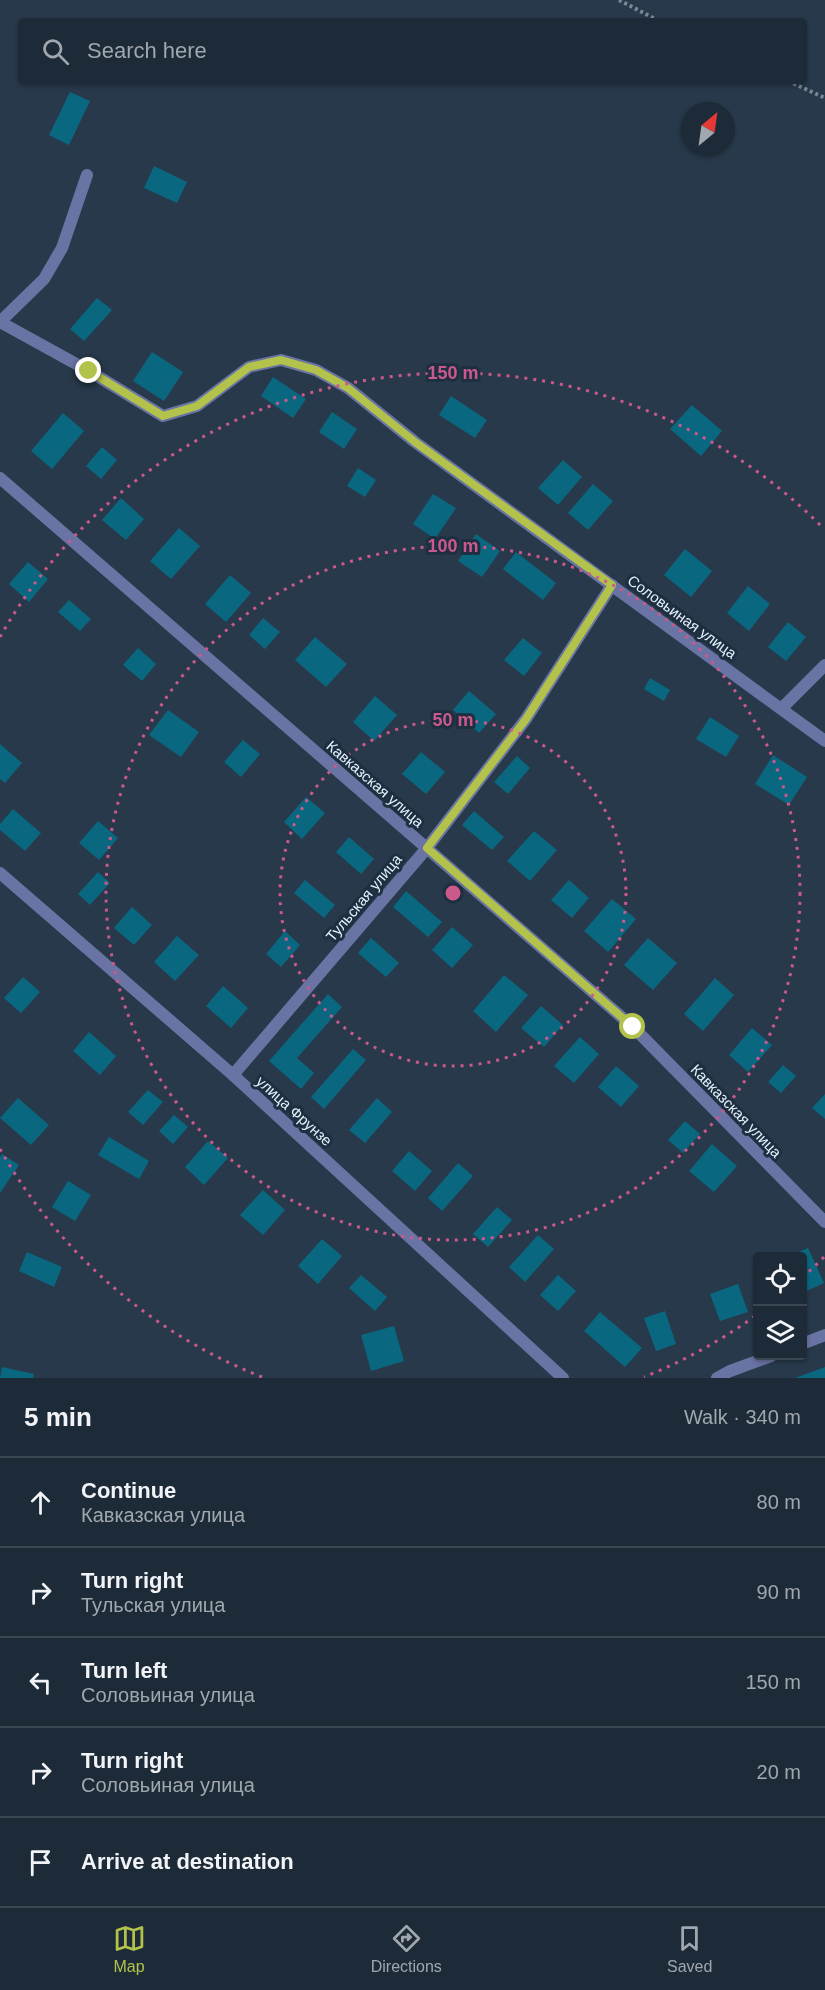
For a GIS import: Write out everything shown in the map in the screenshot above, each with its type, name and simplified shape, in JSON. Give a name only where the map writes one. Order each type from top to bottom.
[{"type":"street","points":[[0,322],[44,279],[62,248],[87,176]]},
{"type":"street","name":"Соловьиная улица","points":[[0,322],[89,371],[163,416],[197,406],[249,367],[281,360],[316,370],[348,388],[415,442],[825,741]]},
{"type":"street","name":"Кавказская улица","points":[[0,478],[633,1027],[825,1222]]},
{"type":"street","name":"Тульская улица","points":[[233,1075],[427,848],[526,719],[612,585]]},
{"type":"street","points":[[782,708],[825,665]]},
{"type":"street","name":"улица Фрунзе","points":[[0,873],[233,1075],[563,1378]]},
{"type":"street","points":[[807,1342],[825,1335]]},
{"type":"street","points":[[717,1378],[760,1360]]},
{"type":"path","points":[[619,0],[652,18]]},
{"type":"path","points":[[795,84],[825,98]]},
{"type":"building","points":[[70,92],[90,101],[69,145],[49,135]]},
{"type":"building","points":[[154,166],[187,182],[177,203],[144,188]]},
{"type":"building","points":[[97,298],[112,310],[84,341],[70,329]]},
{"type":"building","points":[[152,352],[183,372],[164,401],[133,381]]},
{"type":"building","points":[[273,377],[306,399],[293,418],[261,396]]},
{"type":"building","points":[[451,396],[487,420],[475,438],[439,415]]},
{"type":"building","points":[[692,405],[722,431],[701,456],[670,429]]},
{"type":"building","points":[[332,412],[357,429],[344,449],[319,432]]},
{"type":"building","points":[[63,413],[84,431],[52,469],[31,451]]},
{"type":"building","points":[[102,447],[117,460],[101,479],[86,466]]},
{"type":"building","points":[[563,460],[582,477],[558,505],[538,488]]},
{"type":"building","points":[[358,468],[376,480],[365,497],[347,486]]},
{"type":"building","points":[[593,484],[613,501],[588,530],[568,513]]},
{"type":"building","points":[[433,494],[456,508],[435,539],[413,524]]},
{"type":"building","points":[[121,498],[144,519],[126,540],[102,520]]},
{"type":"building","points":[[179,528],[200,546],[171,579],[150,561]]},
{"type":"building","points":[[476,534],[500,551],[482,577],[458,561]]},
{"type":"building","points":[[685,549],[712,571],[691,597],[664,575]]},
{"type":"building","points":[[516,552],[556,583],[543,600],[503,569]]},
{"type":"building","points":[[28,562],[48,579],[29,602],[9,584]]},
{"type":"building","points":[[230,575],[251,593],[226,622],[205,604]]},
{"type":"building","points":[[748,586],[770,604],[749,631],[727,613]]},
{"type":"building","points":[[69,600],[91,619],[80,631],[58,612]]},
{"type":"building","points":[[263,618],[280,632],[265,649],[249,635]]},
{"type":"building","points":[[788,622],[806,637],[786,661],[768,647]]},
{"type":"building","points":[[315,637],[347,664],[326,687],[295,660]]},
{"type":"building","points":[[523,638],[542,653],[524,676],[504,660]]},
{"type":"building","points":[[138,648],[156,664],[142,681],[123,665]]},
{"type":"building","points":[[650,678],[670,690],[664,701],[644,689]]},
{"type":"building","points":[[469,691],[496,714],[479,733],[453,710]]},
{"type":"building","points":[[375,696],[397,715],[374,741],[353,722]]},
{"type":"building","points":[[168,710],[199,732],[181,757],[149,735]]},
{"type":"building","points":[[710,717],[739,736],[726,757],[696,739]]},
{"type":"building","points":[[243,740],[260,754],[241,777],[224,762]]},
{"type":"building","points":[[0,744],[22,763],[5,783],[0,779]]},
{"type":"building","points":[[421,752],[445,772],[426,794],[402,774]]},
{"type":"building","points":[[773,755],[807,777],[789,805],[755,784]]},
{"type":"building","points":[[517,756],[530,768],[508,794],[494,782]]},
{"type":"building","points":[[306,797],[325,813],[302,839],[284,822]]},
{"type":"building","points":[[13,809],[41,833],[25,851],[0,830],[0,824]]},
{"type":"building","points":[[474,811],[504,837],[492,850],[462,825]]},
{"type":"building","points":[[98,821],[118,838],[99,860],[79,843]]},
{"type":"building","points":[[534,831],[557,850],[530,881],[507,861]]},
{"type":"building","points":[[349,837],[374,859],[361,874],[336,852]]},
{"type":"building","points":[[98,872],[110,883],[90,905],[78,894]]},
{"type":"building","points":[[305,880],[335,905],[324,918],[294,893]]},
{"type":"building","points":[[569,880],[589,898],[572,918],[551,900]]},
{"type":"building","points":[[406,891],[442,922],[428,937],[393,907]]},
{"type":"building","points":[[612,899],[636,919],[608,952],[584,931]]},
{"type":"building","points":[[132,907],[152,925],[134,945],[114,928]]},
{"type":"building","points":[[452,927],[473,945],[452,968],[432,950]]},
{"type":"building","points":[[285,931],[300,945],[281,967],[266,954]]},
{"type":"building","points":[[177,936],[199,955],[175,981],[154,962]]},
{"type":"building","points":[[371,938],[399,963],[386,977],[358,953]]},
{"type":"building","points":[[648,938],[677,963],[653,990],[624,965]]},
{"type":"building","points":[[504,975],[528,995],[496,1032],[473,1011]]},
{"type":"building","points":[[23,977],[40,992],[21,1013],[4,998]]},
{"type":"building","points":[[715,978],[734,995],[703,1031],[684,1014]]},
{"type":"building","points":[[223,986],[248,1008],[231,1028],[206,1006]]},
{"type":"building","points":[[328,994],[342,1007],[297,1058],[314,1073],[301,1089],[269,1061]]},
{"type":"building","points":[[541,1006],[563,1025],[544,1047],[521,1028]]},
{"type":"building","points":[[752,1028],[772,1045],[748,1072],[729,1055]]},
{"type":"building","points":[[89,1032],[116,1056],[100,1075],[73,1051]]},
{"type":"building","points":[[580,1037],[599,1054],[574,1083],[554,1066]]},
{"type":"building","points":[[353,1049],[366,1060],[324,1109],[311,1097]]},
{"type":"building","points":[[783,1065],[796,1076],[781,1093],[768,1082]]},
{"type":"building","points":[[616,1066],[639,1086],[621,1107],[598,1087]]},
{"type":"building","points":[[148,1090],[163,1102],[143,1125],[128,1112]]},
{"type":"building","points":[[825,1094],[825,1119],[812,1108]]},
{"type":"building","points":[[18,1098],[49,1125],[31,1145],[0,1118]]},
{"type":"building","points":[[377,1098],[392,1112],[365,1143],[349,1130]]},
{"type":"building","points":[[174,1115],[188,1127],[173,1144],[159,1131]]},
{"type":"building","points":[[685,1121],[700,1134],[683,1153],[668,1140]]},
{"type":"building","points":[[109,1137],[149,1161],[139,1179],[98,1155]]},
{"type":"building","points":[[208,1141],[228,1158],[204,1185],[185,1167]]},
{"type":"building","points":[[712,1144],[737,1166],[714,1192],[689,1171]]},
{"type":"building","points":[[409,1151],[432,1171],[415,1191],[392,1171]]},
{"type":"building","points":[[2,1154],[19,1165],[0,1193],[0,1157]]},
{"type":"building","points":[[458,1163],[473,1176],[442,1211],[428,1198]]},
{"type":"building","points":[[68,1181],[91,1195],[75,1221],[52,1207]]},
{"type":"building","points":[[263,1190],[285,1210],[263,1235],[240,1215]]},
{"type":"building","points":[[497,1207],[512,1220],[488,1247],[473,1234]]},
{"type":"building","points":[[538,1235],[554,1249],[525,1282],[509,1267]]},
{"type":"building","points":[[322,1239],[342,1256],[318,1284],[298,1266]]},
{"type":"building","points":[[808,1248],[824,1283],[807,1291],[807,1252],[798,1252]]},
{"type":"building","points":[[27,1252],[62,1267],[54,1287],[19,1271]]},
{"type":"building","points":[[361,1275],[387,1297],[375,1311],[349,1288]]},
{"type":"building","points":[[558,1275],[576,1291],[558,1311],[540,1295]]},
{"type":"building","points":[[738,1284],[748,1312],[720,1321],[710,1294]]},
{"type":"building","points":[[665,1311],[676,1344],[656,1351],[644,1318]]},
{"type":"building","points":[[600,1312],[642,1348],[625,1367],[584,1331]]},
{"type":"building","points":[[394,1326],[404,1361],[371,1371],[361,1335]]},
{"type":"building","points":[[2,1367],[34,1374],[33,1378],[0,1378]]},
{"type":"building","points":[[825,1367],[825,1378],[795,1378]]},
{"type":"route","points":[[89,371],[163,416],[197,406],[249,367],[281,360],[316,370],[348,388],[415,442],[612,585],[526,719],[427,848],[633,1027]]}]
